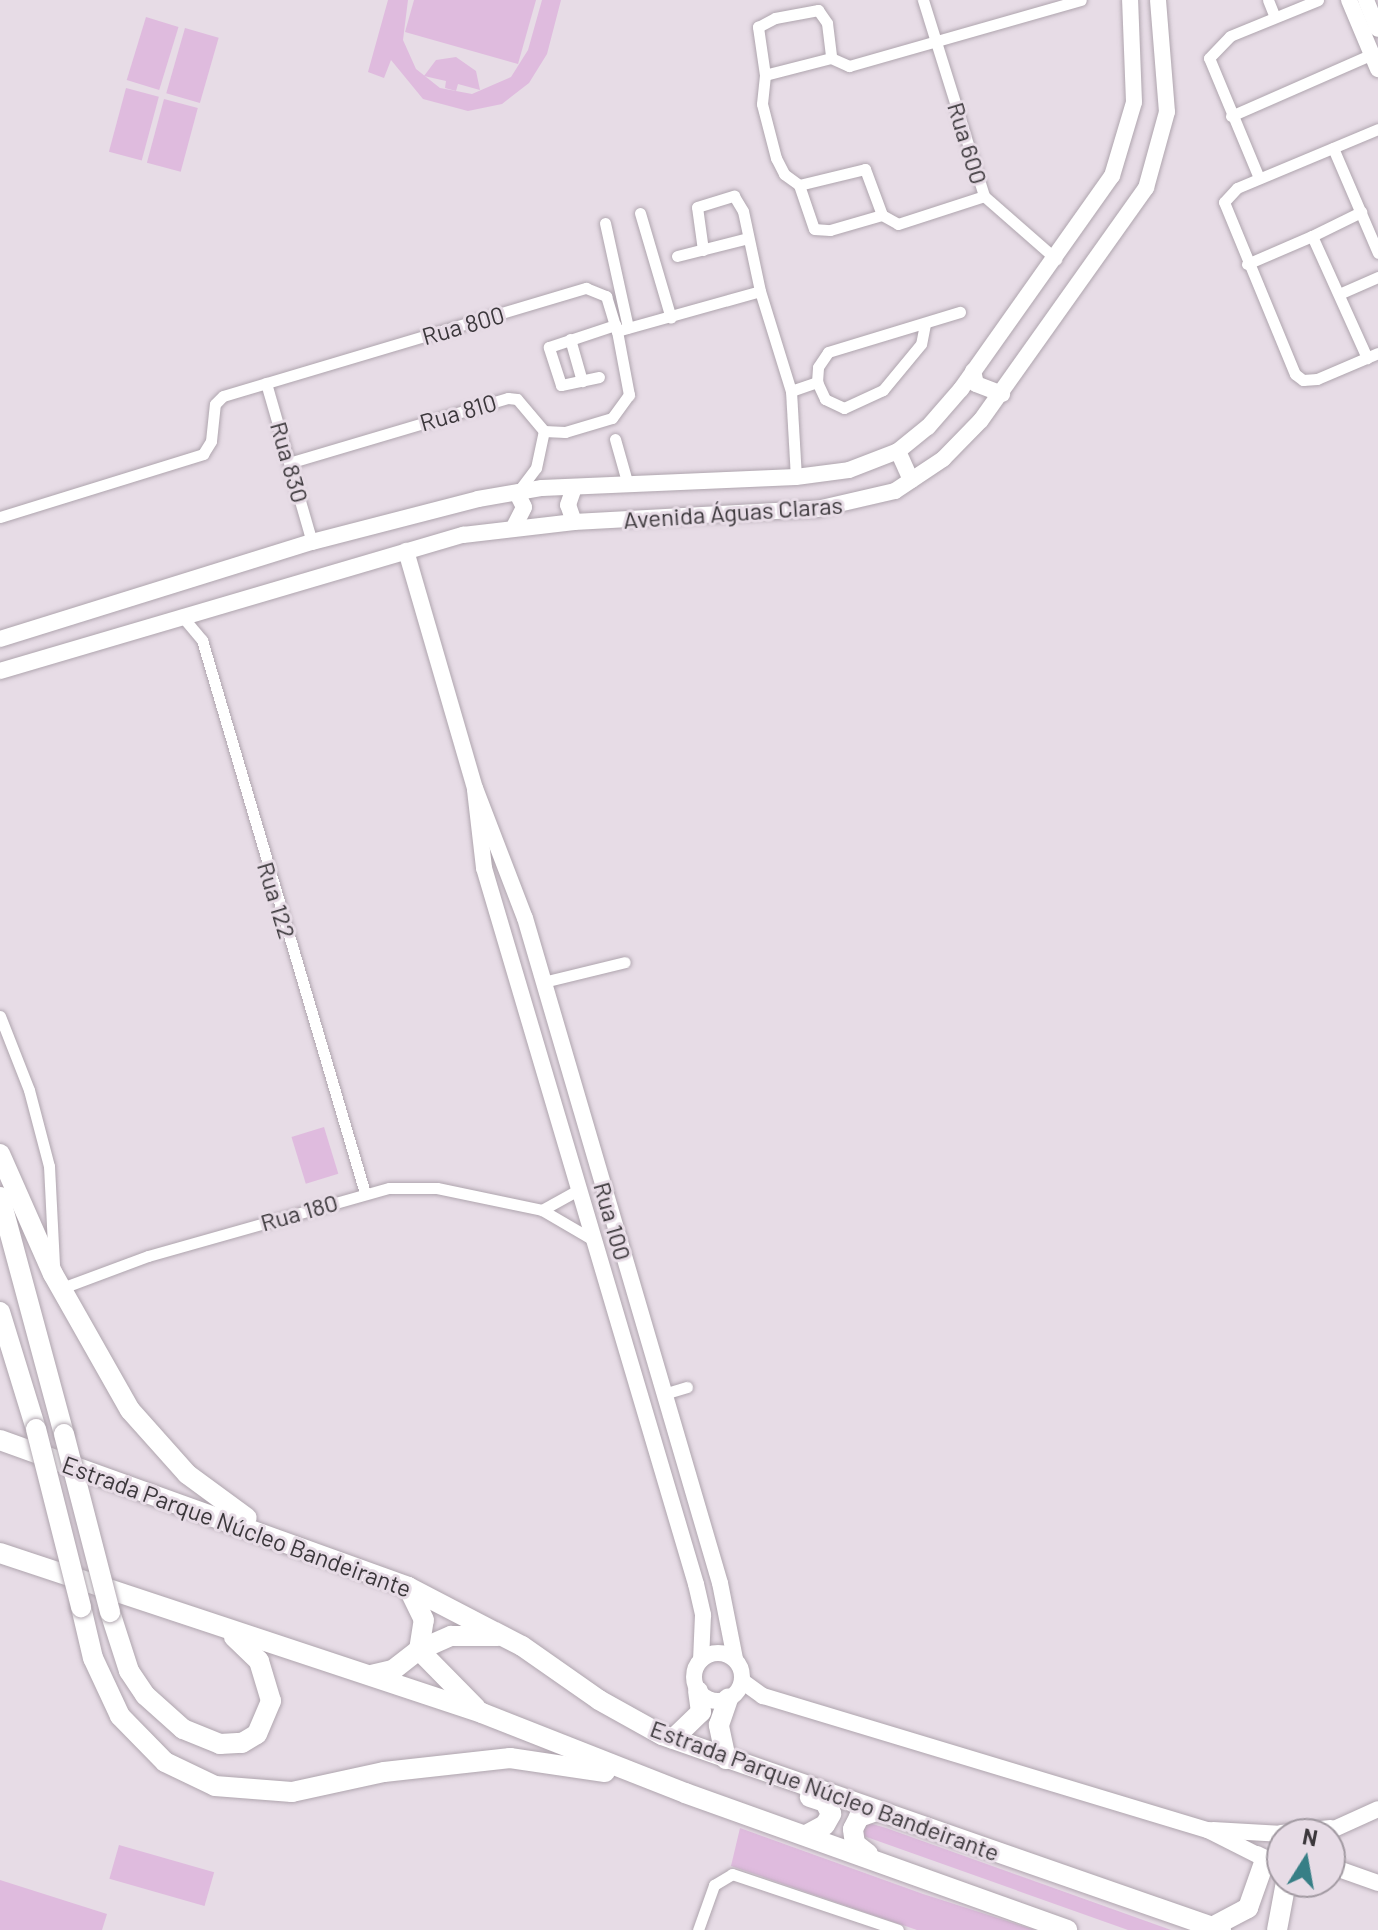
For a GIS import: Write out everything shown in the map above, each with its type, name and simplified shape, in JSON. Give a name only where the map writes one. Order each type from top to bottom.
[{"type":"highway","points":[[0,1154],[58,1281],[112,1383],[148,1435],[187,1474],[274,1535]]},
{"type":"highway","points":[[0,1197],[110,1612],[129,1671],[145,1695],[183,1729],[234,1745],[263,1727],[271,1701],[259,1661],[225,1630]]},
{"type":"highway","points":[[0,1312],[36,1429],[93,1658],[120,1716],[165,1762],[215,1786],[292,1792],[384,1772],[510,1758],[582,1767],[685,1793]]},
{"type":"highway","name":"Estrada Parque Núcleo Bandeirante","points":[[0,1440],[274,1535],[408,1587],[505,1637],[668,1737],[1216,1928]]},
{"type":"highway","name":"Estrada Parque Núcleo Bandeirante","points":[[0,1553],[482,1713],[685,1793],[872,1856],[1067,1930]]},
{"type":"highway","points":[[408,1587],[424,1620],[419,1650],[440,1677],[482,1713]]},
{"type":"highway","points":[[367,1675],[393,1670],[419,1650],[451,1636],[505,1637]]},
{"type":"highway","points":[[698,1691],[701,1712],[668,1737],[673,1746],[825,1802],[831,1810],[829,1822],[806,1835]]},
{"type":"highway","points":[[726,1759],[719,1725],[735,1692]]},
{"type":"highway","points":[[872,1856],[855,1844],[853,1829],[859,1817],[876,1811]]},
{"type":"highway","points":[[1216,1928],[1248,1908],[1266,1865]]},
{"type":"highway","points":[[1277,1930],[1283,1898]]},
{"type":"street","name":"Rua 600","points":[[923,0],[984,196],[1056,259]]},
{"type":"street","points":[[765,75],[831,58],[854,66],[1081,0]]},
{"type":"street","name":"Avenida Águas Claras","points":[[1,636],[312,542],[517,493],[796,477],[849,470],[898,451],[928,427],[973,371],[1056,259],[1124,151],[1136,71],[1130,0]]},
{"type":"street","name":"Avenida Águas Claras","points":[[0,671],[180,615],[406,551],[514,527],[817,509],[869,500],[911,480],[957,447],[1002,394],[1146,188],[1167,112],[1158,0]]},
{"type":"street","points":[[1268,0],[1275,17]]},
{"type":"street","points":[[1259,178],[1231,116],[1211,53],[1230,36],[1318,0]]},
{"type":"street","points":[[1231,116],[1375,62],[1349,0]]},
{"type":"street","points":[[1366,0],[1378,29]]},
{"type":"street","points":[[831,58],[827,23],[812,9],[758,27],[765,75],[762,104],[776,158],[784,174],[799,185],[817,230],[882,215]]},
{"type":"street","points":[[1312,236],[1372,355],[1309,381],[1299,378],[1290,364],[1224,202],[1237,188],[1378,129]]},
{"type":"street","points":[[1333,148],[1378,253]]},
{"type":"street","points":[[799,185],[865,169],[882,215],[898,224],[984,196]]},
{"type":"street","points":[[703,250],[695,212],[717,197],[738,199],[760,291],[791,391],[796,477]]},
{"type":"street","points":[[1247,264],[1361,212]]},
{"type":"street","points":[[640,213],[671,318]]},
{"type":"street","points":[[514,527],[524,507],[517,493],[536,468],[544,431],[592,425],[612,418],[626,405],[629,385],[605,223]]},
{"type":"street","points":[[677,256],[748,238]]},
{"type":"street","points":[[1339,294],[1378,277]]},
{"type":"street","name":"Rua 800","points":[[0,517],[203,454],[210,446],[219,399],[266,383],[586,288],[606,296],[620,328]]},
{"type":"street","points":[[599,377],[559,383],[549,351],[551,345],[671,318],[760,291]]},
{"type":"street","points":[[925,324],[917,349],[872,398],[837,406],[825,399],[817,382],[818,367],[828,352],[960,312]]},
{"type":"street","points":[[570,339],[582,381]]},
{"type":"street","points":[[973,371],[980,387],[1002,394]]},
{"type":"street","points":[[791,391],[817,382]]},
{"type":"street","name":"Rua 830","points":[[266,383],[292,462],[312,542]]},
{"type":"street","name":"Rua 810","points":[[292,462],[508,398],[517,399],[544,431]]},
{"type":"street","points":[[615,439],[628,485]]},
{"type":"street","points":[[898,451],[911,480]]},
{"type":"street","points":[[574,488],[568,505],[574,522]]},
{"type":"street","name":"Rua 100","points":[[406,551],[475,788],[555,1021],[720,1583],[735,1659]]},
{"type":"street","name":"Rua 122","points":[[180,615],[202,640],[365,1193]]},
{"type":"street","name":"Rua 100","points":[[475,788],[484,868],[528,1028],[696,1584],[704,1626],[701,1660]]},
{"type":"street","points":[[543,982],[625,962]]},
{"type":"street","points":[[0,1016],[29,1090],[49,1166],[58,1281]]},
{"type":"street","points":[[528,1028],[555,1021]]},
{"type":"street","name":"Rua 180","points":[[58,1281],[365,1193],[437,1188],[542,1210],[590,1238]]},
{"type":"street","points":[[542,1210],[576,1191]]},
{"type":"street","points":[[602,1274],[627,1268]]},
{"type":"street","points":[[664,1394],[687,1387]]},
{"type":"street","points":[[735,1692],[735,1659],[722,1653],[701,1660],[694,1675],[698,1691],[711,1700],[735,1692],[763,1696],[1208,1830],[1266,1859]]},
{"type":"street","points":[[1346,1823],[1378,1809]]},
{"type":"street","points":[[1208,1830],[1266,1833]]},
{"type":"street","points":[[1266,1840],[1256,1846],[1266,1858]]},
{"type":"street","points":[[1346,1872],[1378,1883]]},
{"type":"street","points":[[698,1930],[714,1885],[732,1874],[898,1930]]},
{"type":"shaded area","points":[[388,0],[408,0],[403,40],[416,69],[440,88],[472,94],[511,77],[528,50],[542,0],[561,0],[547,54],[529,83],[502,104],[468,111],[423,99],[391,60],[384,78],[368,72]]},
{"type":"shaded area","points":[[414,0],[536,0],[518,64],[405,32]]},
{"type":"shaded area","points":[[146,17],[179,27],[159,90],[127,80]]},
{"type":"shaded area","points":[[185,28],[219,38],[200,103],[166,93]]},
{"type":"shaded area","points":[[456,57],[476,71],[480,90],[458,84],[456,91],[445,88],[446,81],[424,76],[436,60]]},
{"type":"shaded area","points":[[126,88],[159,97],[142,161],[109,152]]},
{"type":"shaded area","points":[[164,99],[198,108],[181,172],[147,163]]},
{"type":"shaded area","points":[[324,1127],[338,1174],[306,1184],[291,1137]]},
{"type":"shaded area","points":[[869,1823],[1171,1930],[1128,1930],[861,1835],[859,1827]]},
{"type":"shaded area","points":[[740,1828],[923,1894],[1035,1930],[917,1930],[731,1866]]},
{"type":"shaded area","points":[[119,1845],[214,1872],[205,1906],[109,1879]]},
{"type":"shaded area","points":[[0,1880],[107,1914],[102,1930],[0,1930]]}]
